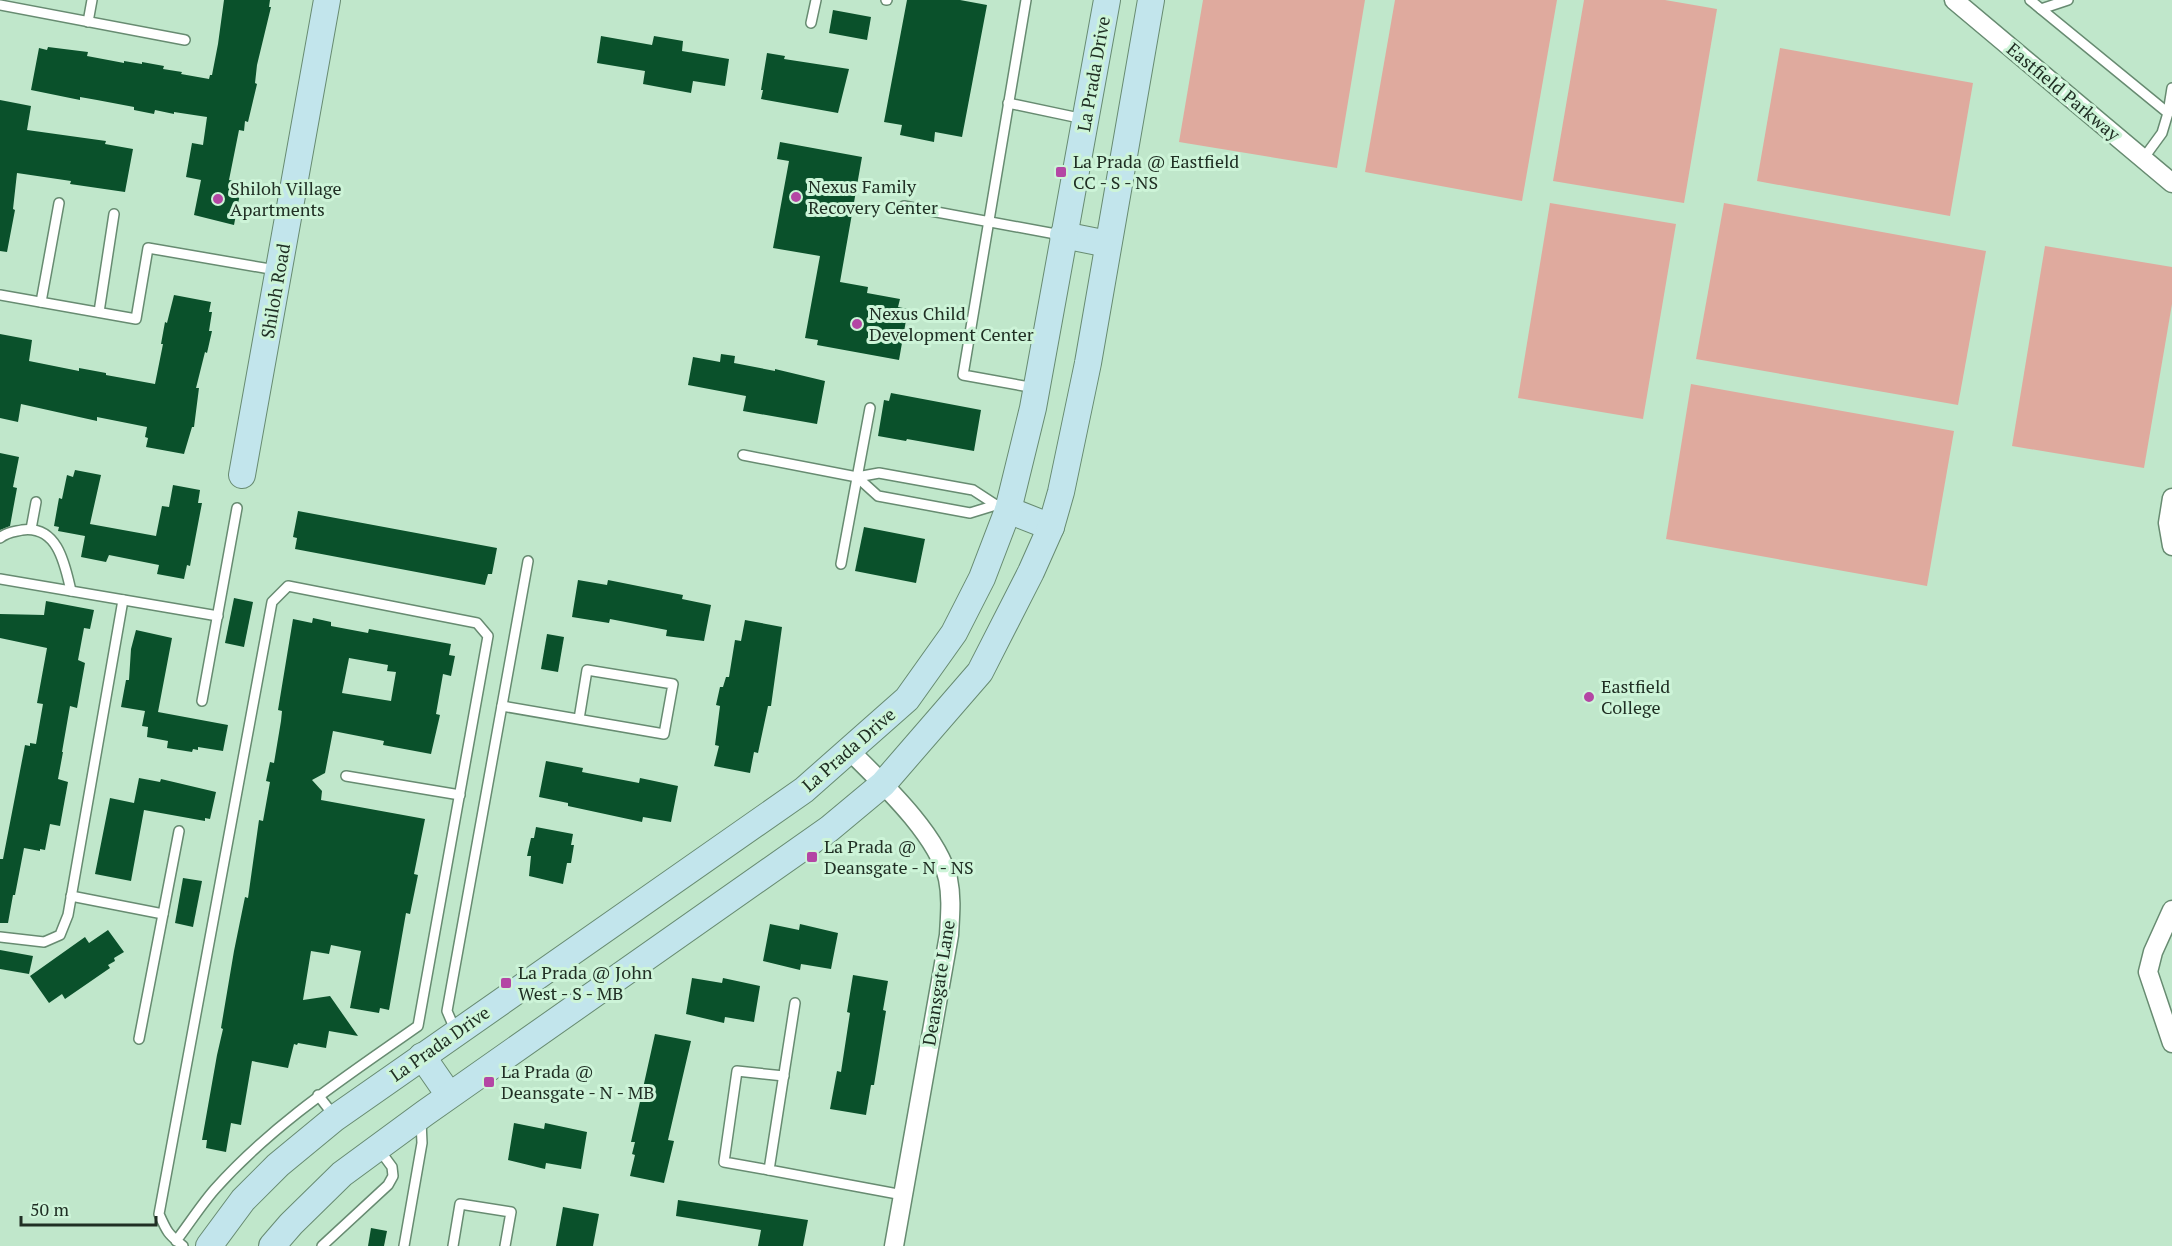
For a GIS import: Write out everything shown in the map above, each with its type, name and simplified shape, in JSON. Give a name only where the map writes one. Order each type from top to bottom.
[{"type":"main road","name":"Shiloh Road","points":[[242,475],[327,0]]},
{"type":"main road","name":"La Prada Drive","points":[[209,1246],[243,1200],[278,1165],[335,1118],[804,790],[907,699],[954,633],[982,579],[1036,388],[1107,0]]},
{"type":"main road","points":[[272,1246],[342,1174],[378,1147],[829,829],[883,784],[980,672],[1031,572],[1051,527],[1061,492],[1088,363],[1151,0]]},
{"type":"main road","points":[[1063,235],[1108,244]]},
{"type":"main road","points":[[1002,507],[1051,527]]},
{"type":"main road","points":[[422,1056],[449,1095]]},
{"type":"street","name":"Eastfield Parkway","points":[[1954,0],[2172,183]]},
{"type":"street","points":[[2172,498],[2168,523],[2172,546]]},
{"type":"street","name":"Deansgate Lane","points":[[850,751],[883,784],[928,838],[948,878],[951,903],[949,935],[894,1246]]},
{"type":"street","points":[[2172,910],[2153,952],[2148,972],[2172,1043]]},
{"type":"lane","points":[[88,22],[92,0]]},
{"type":"lane","points":[[811,23],[816,0]]},
{"type":"lane","points":[[1026,0],[963,375],[1036,388]]},
{"type":"lane","points":[[2030,0],[2168,113]]},
{"type":"lane","points":[[2041,9],[2068,0]]},
{"type":"lane","points":[[0,5],[185,40]]},
{"type":"lane","points":[[2143,159],[2162,133],[2172,88]]},
{"type":"lane","points":[[1008,103],[1086,119]]},
{"type":"lane","points":[[41,302],[59,203]]},
{"type":"lane","points":[[904,206],[1063,235]]},
{"type":"lane","points":[[99,312],[114,214]]},
{"type":"lane","points":[[0,296],[136,319],[148,248],[279,270]]},
{"type":"lane","points":[[841,564],[870,408]]},
{"type":"lane","points":[[743,455],[857,477],[879,473],[973,490],[1002,507]]},
{"type":"lane","points":[[857,477],[878,496],[970,513],[1002,507]]},
{"type":"lane","points":[[31,529],[36,502]]},
{"type":"lane","points":[[202,700],[237,508]]},
{"type":"lane","points":[[0,538],[7,533],[31,529],[52,539],[63,559],[71,591]]},
{"type":"lane","points":[[456,1032],[447,1011],[528,561]]},
{"type":"lane","points":[[0,579],[218,616]]},
{"type":"lane","points":[[288,586],[477,623],[488,636],[418,1026],[318,1095],[269,1135],[215,1190],[180,1243],[167,1233],[159,1214],[272,602],[288,586]]},
{"type":"lane","points":[[0,937],[44,942],[60,935],[68,915],[123,600]]},
{"type":"lane","points":[[502,706],[579,720],[664,734],[673,684],[587,669],[579,720]]},
{"type":"lane","points":[[346,776],[460,795]]},
{"type":"lane","points":[[140,1039],[179,831]]},
{"type":"lane","points":[[71,897],[163,914]]},
{"type":"lane","points":[[769,1170],[795,1003]]},
{"type":"lane","points":[[784,1076],[738,1071],[724,1162],[903,1195]]},
{"type":"lane","points":[[318,1095],[335,1118]]},
{"type":"lane","points":[[404,1246],[422,1143],[420,1116]]},
{"type":"lane","points":[[322,1246],[388,1185],[393,1176],[392,1167],[378,1147]]},
{"type":"lane","points":[[453,1246],[460,1204],[511,1212],[504,1246]]},
{"type":"shaded area","points":[[1203,0],[1365,0],[1337,168],[1179,142]]},
{"type":"shaded area","points":[[1395,0],[1557,0],[1522,201],[1365,172]]},
{"type":"shaded area","points":[[1584,0],[1665,0],[1717,9],[1684,203],[1553,181]]},
{"type":"shaded area","points":[[1780,48],[1973,83],[1950,216],[1757,181]]},
{"type":"shaded area","points":[[1550,203],[1676,224],[1643,419],[1518,398]]},
{"type":"shaded area","points":[[1724,203],[1986,251],[1958,405],[1696,359]]},
{"type":"shaded area","points":[[2045,246],[2172,267],[2172,304],[2144,468],[2012,446]]},
{"type":"shaded area","points":[[1691,384],[1954,431],[1927,586],[1666,539]]},
{"type":"building","points":[[224,0],[270,0],[269,7],[271,7],[257,65],[255,83],[257,84],[248,122],[245,121],[244,131],[239,130],[229,180],[242,183],[234,225],[194,215],[201,180],[186,177],[192,143],[203,145],[207,117],[155,110],[154,114],[134,110],[134,107],[80,97],[80,100],[31,90],[39,48],[47,50],[48,47],[88,52],[87,56],[124,63],[124,61],[142,64],[142,62],[164,66],[163,69],[209,79],[212,75],[218,44]]},
{"type":"building","points":[[907,0],[960,0],[987,5],[962,137],[935,132],[934,142],[900,135],[902,125],[884,122]]},
{"type":"building","points":[[833,10],[871,17],[867,40],[829,33]]},
{"type":"building","points":[[601,36],[652,45],[654,36],[683,41],[682,51],[729,59],[725,86],[693,81],[691,93],[643,84],[645,71],[597,63]]},
{"type":"building","points":[[767,53],[785,56],[784,59],[849,69],[838,113],[761,99]]},
{"type":"building","points":[[0,100],[31,106],[27,130],[106,141],[105,144],[133,149],[125,192],[17,173],[13,209],[15,210],[7,252],[0,251]]},
{"type":"building","points":[[780,142],[862,157],[840,282],[868,287],[867,293],[900,299],[898,307],[908,309],[899,360],[817,345],[818,340],[805,338],[820,256],[773,248],[789,161],[777,159]]},
{"type":"building","points":[[174,295],[211,302],[209,312],[212,312],[209,331],[212,331],[196,388],[199,388],[194,427],[192,427],[184,454],[146,447],[147,427],[97,417],[97,421],[21,404],[18,422],[0,418],[0,334],[32,340],[29,361],[79,371],[79,368],[155,384],[165,322],[167,323]]},
{"type":"building","points":[[721,354],[735,356],[734,363],[775,371],[775,369],[825,381],[817,424],[743,411],[746,396],[688,385],[693,357],[720,362]]},
{"type":"building","points":[[891,393],[981,410],[974,451],[878,436],[884,400],[889,401]]},
{"type":"building","points":[[0,453],[19,457],[13,487],[17,488],[10,526],[0,530]]},
{"type":"building","points":[[75,470],[101,475],[90,524],[156,536],[162,506],[169,507],[173,485],[200,490],[198,503],[202,503],[190,566],[187,565],[184,579],[157,574],[159,565],[109,555],[106,562],[81,557],[85,536],[58,531],[59,527],[54,526],[59,498],[62,499],[67,475],[73,477]]},
{"type":"building","points":[[298,511],[497,548],[492,574],[488,574],[485,585],[295,549],[297,538],[293,537]]},
{"type":"building","points":[[864,527],[925,539],[916,583],[855,571]]},
{"type":"building","points":[[578,580],[607,585],[608,580],[683,595],[682,599],[711,605],[704,641],[666,636],[667,630],[610,619],[609,623],[572,617]]},
{"type":"building","points":[[234,598],[253,602],[244,647],[225,643]]},
{"type":"building","points":[[46,601],[94,610],[90,629],[84,628],[78,660],[85,663],[77,708],[70,706],[62,752],[58,779],[68,782],[60,826],[50,824],[45,850],[24,848],[8,923],[0,923],[0,859],[3,859],[25,745],[36,744],[43,704],[37,703],[47,648],[0,638],[0,614],[44,615]]},
{"type":"building","points":[[313,618],[331,622],[331,626],[368,633],[369,629],[451,644],[449,655],[455,656],[451,676],[443,674],[436,714],[440,715],[431,754],[383,745],[384,741],[333,731],[325,773],[312,780],[322,791],[321,800],[425,819],[414,874],[418,875],[410,914],[406,913],[389,1010],[380,1008],[379,1013],[350,1008],[361,951],[331,945],[329,954],[311,951],[303,1000],[330,996],[358,1036],[329,1031],[326,1048],[294,1044],[288,1068],[252,1061],[241,1125],[231,1123],[226,1152],[206,1148],[207,1140],[202,1140],[223,1029],[221,1028],[234,951],[245,897],[248,898],[259,820],[263,821],[270,782],[266,781],[270,762],[274,763],[282,711],[278,710],[293,619],[312,623]],"holes":[[[349,658],[388,665],[387,671],[396,672],[391,701],[342,693]]]},
{"type":"building","points":[[745,620],[782,627],[771,706],[768,706],[758,753],[754,752],[750,773],[714,766],[719,746],[715,745],[720,706],[716,705],[720,687],[723,687],[726,677],[729,677],[735,640],[741,641]]},
{"type":"building","points":[[136,630],[172,638],[158,712],[228,725],[223,751],[198,747],[198,750],[193,749],[192,752],[167,748],[168,741],[147,737],[148,727],[142,726],[145,711],[121,707],[126,680],[129,680],[131,649]]},
{"type":"building","points":[[547,634],[564,637],[558,672],[541,669]]},
{"type":"building","points":[[546,761],[583,768],[582,772],[639,783],[640,778],[678,786],[671,822],[643,817],[642,822],[568,806],[568,803],[539,797]]},
{"type":"building","points":[[139,778],[160,782],[161,779],[216,792],[210,819],[205,818],[205,821],[144,810],[131,881],[95,874],[110,798],[134,803]]},
{"type":"building","points":[[536,827],[573,834],[571,863],[567,863],[563,884],[529,876],[531,856],[527,856]]},
{"type":"building","points":[[183,878],[202,881],[193,927],[175,923]]},
{"type":"building","points":[[770,924],[799,930],[800,924],[838,933],[831,969],[801,964],[800,970],[763,961]]},
{"type":"building","points":[[108,930],[124,952],[114,958],[115,961],[108,965],[110,968],[65,999],[62,994],[49,1003],[30,976],[85,937],[89,943]]},
{"type":"building","points":[[0,950],[33,956],[29,974],[0,969]]},
{"type":"building","points":[[853,975],[888,981],[883,1010],[886,1011],[874,1085],[871,1085],[866,1115],[830,1109],[837,1071],[841,1072]]},
{"type":"building","points":[[692,978],[722,983],[723,978],[760,986],[754,1022],[725,1017],[724,1023],[686,1014]]},
{"type":"building","points":[[655,1034],[691,1041],[668,1140],[674,1141],[664,1183],[630,1176],[635,1155],[632,1154],[635,1142],[631,1142]]},
{"type":"building","points":[[514,1123],[544,1129],[545,1123],[587,1132],[581,1169],[546,1163],[545,1169],[508,1160]]},
{"type":"building","points":[[678,1200],[808,1220],[803,1246],[758,1246],[761,1230],[676,1216]]},
{"type":"building","points":[[563,1207],[599,1214],[593,1246],[556,1246]]},
{"type":"building","points":[[371,1228],[387,1231],[384,1246],[368,1246]]},
{"type":"place","name":"La Prada @ Eastfield CC - S - NS","points":[[1061,172]]},
{"type":"place","name":"Nexus Family Recovery Center","points":[[796,197]]},
{"type":"place","name":"Shiloh Village Apartments","points":[[218,199]]},
{"type":"place","name":"Nexus Child Development Center","points":[[857,324]]},
{"type":"place","name":"Eastfield College","points":[[1589,697]]},
{"type":"place","name":"La Prada @ Deansgate - N - NS","points":[[812,857]]},
{"type":"place","name":"La Prada @ John West - S - MB","points":[[506,983]]},
{"type":"place","name":"La Prada @ Deansgate - N - MB","points":[[489,1082]]}]
